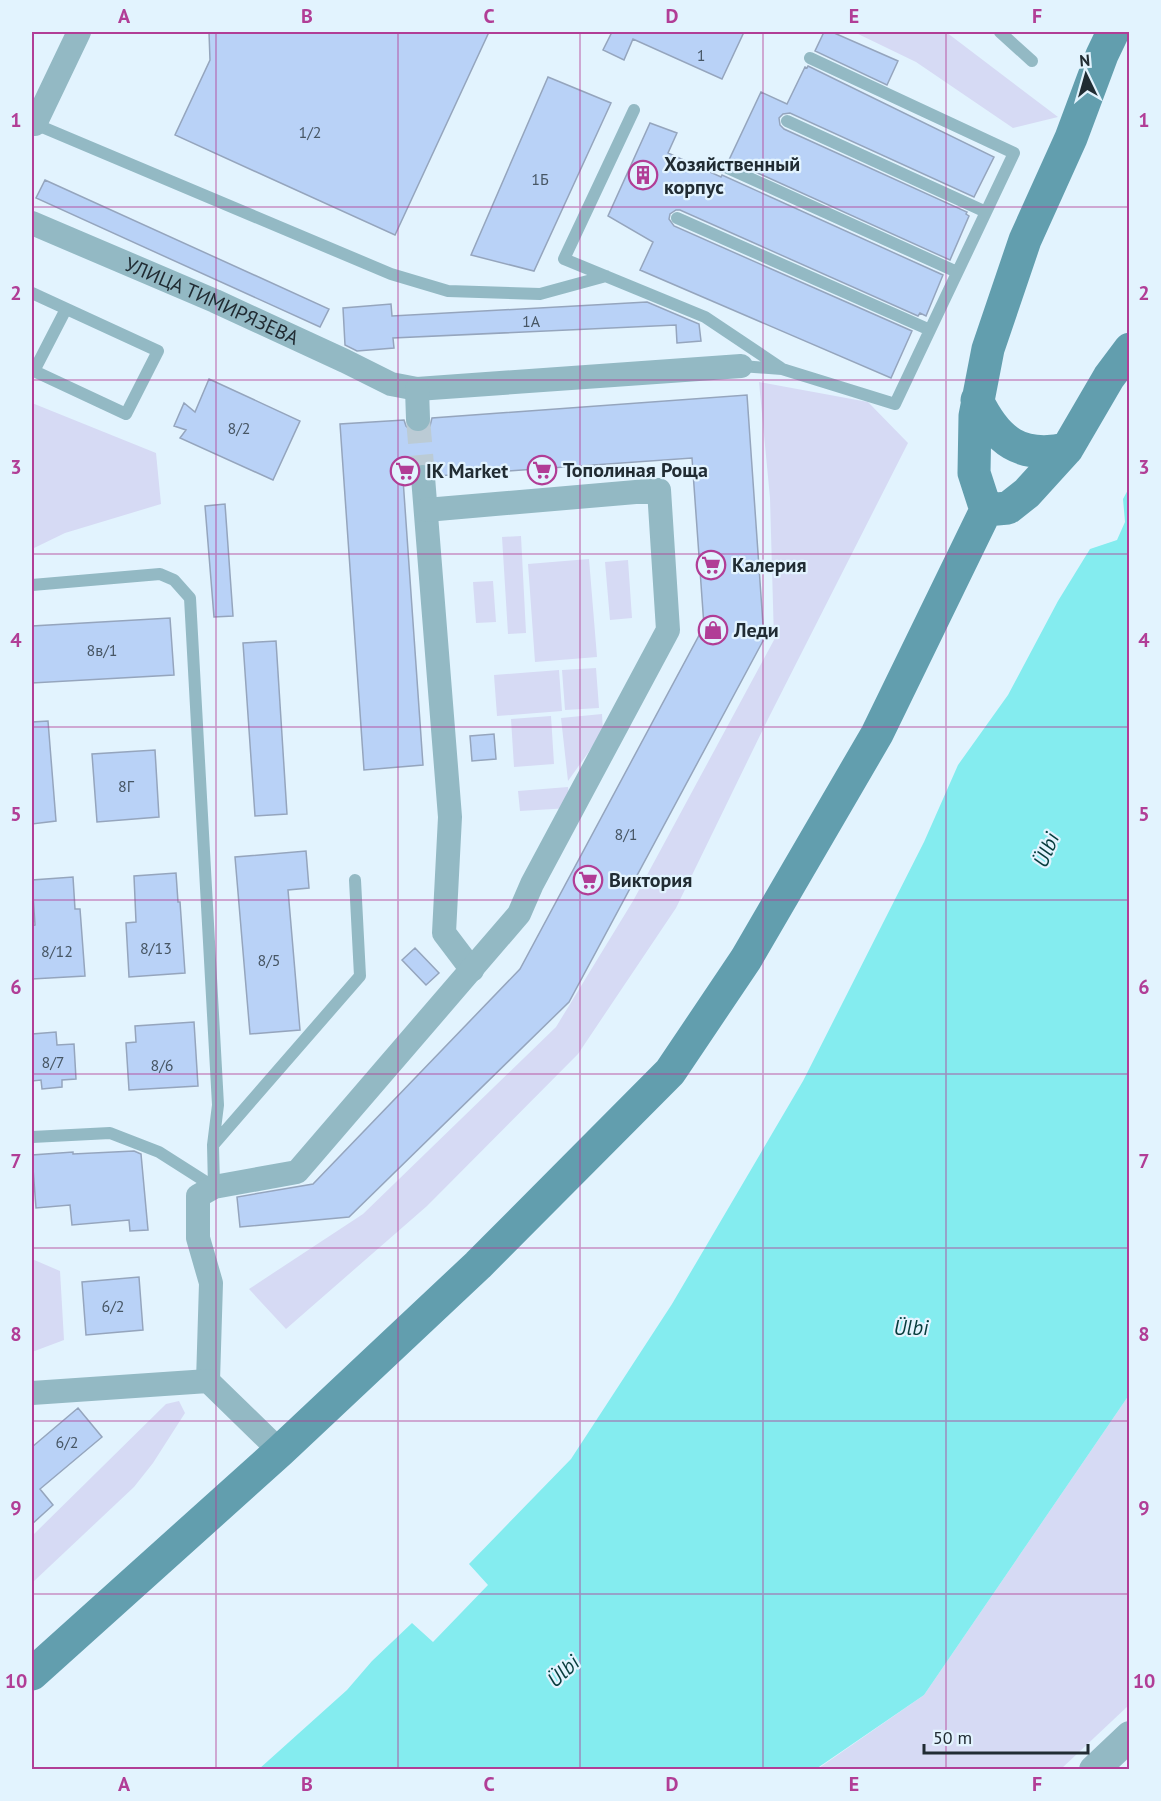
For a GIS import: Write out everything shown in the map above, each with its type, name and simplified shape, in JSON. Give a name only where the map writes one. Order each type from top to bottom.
[{"type":"main road","points":[[32,1674],[280,1451],[478,1265],[670,1072],[746,959],[877,734],[986,510],[974,473],[975,416],[988,349],[1025,240],[1071,138],[1113,32]]},
{"type":"main road","points":[[986,510],[1008,508],[1027,493],[1067,449],[1109,377],[1130,349]]},
{"type":"main road","points":[[977,400],[986,419],[998,434],[1013,445],[1030,452],[1049,453],[1067,449]]},
{"type":"street","points":[[33,126],[79,32]]},
{"type":"street","name":"УЛИЦА ТИМИРЯЗЕВА","points":[[32,223],[215,301],[391,384],[417,389],[741,366]]},
{"type":"street","points":[[417,389],[418,418]]},
{"type":"street","points":[[423,477],[450,817],[444,933],[472,969]]},
{"type":"street","points":[[208,1381],[212,1283],[198,1238],[198,1196],[214,1187],[297,1172],[519,914],[532,884],[668,630],[659,490],[426,510]]},
{"type":"street","points":[[32,1393],[208,1381],[280,1451]]},
{"type":"street","points":[[1094,1770],[1130,1736]]},
{"type":"lane","points":[[1000,32],[1032,61]]},
{"type":"lane","points":[[741,366],[782,369],[896,404],[1014,153],[810,58]]},
{"type":"lane","points":[[634,110],[564,259],[705,317],[782,369]]},
{"type":"lane","points":[[787,121],[986,212]]},
{"type":"lane","points":[[33,126],[391,274],[448,291],[540,294],[606,276]]},
{"type":"lane","points":[[721,165],[957,272]]},
{"type":"lane","points":[[676,218],[930,330]]},
{"type":"lane","points":[[32,293],[158,351],[126,414],[34,371],[66,309]]},
{"type":"lane","points":[[32,585],[160,574],[174,580],[190,598],[218,1105],[213,1145],[214,1187]]},
{"type":"lane","points":[[213,1145],[360,976],[355,880]]},
{"type":"lane","points":[[32,1137],[110,1133],[159,1152],[214,1187]]},
{"type":"shaded area","points":[[854,32],[946,32],[1058,117],[1013,128],[916,62]]},
{"type":"shaded area","points":[[759,382],[868,402],[908,443],[768,719],[676,908],[578,1054],[427,1206],[286,1329],[249,1289],[363,1214],[556,1027],[633,901],[774,640],[770,498]]},
{"type":"shaded area","points":[[32,403],[156,453],[161,504],[65,533],[32,549]]},
{"type":"shaded area","points":[[521,536],[526,633],[508,634],[502,537]]},
{"type":"shaded area","points":[[589,559],[597,657],[535,662],[528,564]]},
{"type":"shaded area","points":[[628,560],[632,618],[610,620],[605,562]]},
{"type":"shaded area","points":[[493,581],[496,622],[476,623],[473,582]]},
{"type":"shaded area","points":[[596,668],[599,708],[565,710],[562,670]]},
{"type":"shaded area","points":[[559,670],[562,711],[497,716],[494,675]]},
{"type":"shaded area","points":[[602,714],[603,732],[568,781],[561,718]]},
{"type":"shaded area","points":[[551,716],[554,764],[514,767],[511,719]]},
{"type":"shaded area","points":[[568,787],[570,808],[520,811],[518,791]]},
{"type":"shaded area","points":[[32,1259],[60,1271],[64,1340],[32,1352]]},
{"type":"shaded area","points":[[1129,1395],[1129,1705],[1061,1769],[816,1770],[924,1695]]},
{"type":"shaded area","points":[[179,1401],[185,1413],[153,1463],[134,1487],[32,1583],[32,1536],[166,1404]]},
{"type":"water","name":"Ülbi","points":[[1129,488],[1129,1395],[924,1695],[816,1769],[259,1769],[347,1690],[372,1661],[412,1623],[433,1642],[488,1585],[469,1564],[571,1459],[672,1304],[803,1081],[924,842],[958,765],[1008,695],[1058,601],[1090,549],[1117,540],[1125,522],[1123,499]]},
{"type":"building","points":[[209,32],[489,32],[395,235],[175,135],[210,60]]},
{"type":"building","points":[[612,32],[744,32],[722,79],[633,39],[624,60],[603,50]]},
{"type":"building","points":[[824,32],[832,32],[898,61],[887,85],[815,51]]},
{"type":"building","points":[[808,66],[994,157],[974,197],[790,113],[783,114],[779,118],[780,125],[784,129],[967,212],[969,216],[950,260],[729,160],[761,92],[787,104],[805,67]]},
{"type":"building","points":[[548,77],[611,103],[534,271],[471,255]]},
{"type":"building","points":[[650,123],[677,133],[668,153],[943,275],[926,316],[920,313],[918,316],[680,210],[670,214],[669,219],[674,226],[912,331],[891,378],[640,270],[653,242],[608,216]]},
{"type":"building","points":[[45,180],[329,309],[320,327],[36,198]]},
{"type":"building","points":[[647,302],[699,324],[701,341],[677,343],[676,325],[393,338],[394,348],[357,351],[345,345],[343,308],[391,304],[392,316]]},
{"type":"building","points":[[209,379],[300,421],[273,480],[180,438],[186,430],[174,426],[184,403],[195,412]]},
{"type":"building","points":[[747,395],[764,639],[569,1002],[349,1217],[240,1227],[237,1197],[313,1184],[520,969],[704,626],[692,458],[437,476],[430,464],[415,465],[410,470],[409,478],[403,479],[423,765],[364,770],[340,424],[404,420],[411,431],[419,433],[426,431],[432,418]]},
{"type":"building","points":[[225,504],[233,616],[214,617],[205,506]]},
{"type":"building","points":[[170,618],[174,675],[32,683],[32,626]]},
{"type":"building","points":[[276,641],[287,814],[255,816],[243,643]]},
{"type":"building","points":[[48,721],[56,821],[32,824],[32,722]]},
{"type":"building","points":[[494,734],[496,759],[472,761],[470,736]]},
{"type":"building","points":[[155,750],[159,817],[97,822],[92,754]]},
{"type":"building","points":[[306,851],[309,888],[288,890],[300,1030],[250,1034],[235,857]]},
{"type":"building","points":[[176,873],[185,973],[129,977],[126,923],[136,922],[134,876]]},
{"type":"building","points":[[73,877],[75,909],[80,909],[85,976],[32,979],[32,926],[35,925],[32,880]]},
{"type":"building","points":[[415,948],[439,973],[426,985],[402,960]]},
{"type":"building","points":[[194,1022],[198,1086],[129,1090],[126,1043],[136,1042],[135,1026]]},
{"type":"building","points":[[56,1032],[57,1045],[74,1044],[76,1079],[62,1080],[62,1087],[42,1089],[41,1080],[32,1081],[32,1034]]},
{"type":"building","points":[[134,1151],[141,1154],[148,1230],[130,1231],[129,1220],[72,1225],[70,1205],[36,1208],[32,1155]]},
{"type":"building","points":[[139,1277],[143,1330],[86,1335],[82,1282]]},
{"type":"building","points":[[78,1408],[102,1437],[40,1489],[53,1505],[32,1524],[32,1447]]},
{"type":"tunnel","points":[[418,419],[423,477]]},
{"type":"place","name":"Хозяйственный корпус","points":[[643,175]]},
{"type":"place","name":"Тополиная Роща","points":[[542,470]]},
{"type":"place","name":"IK Market","points":[[405,471]]},
{"type":"place","name":"Калерия","points":[[711,565]]},
{"type":"place","name":"Леди","points":[[713,630]]},
{"type":"place","name":"Виктория","points":[[588,880]]}]
